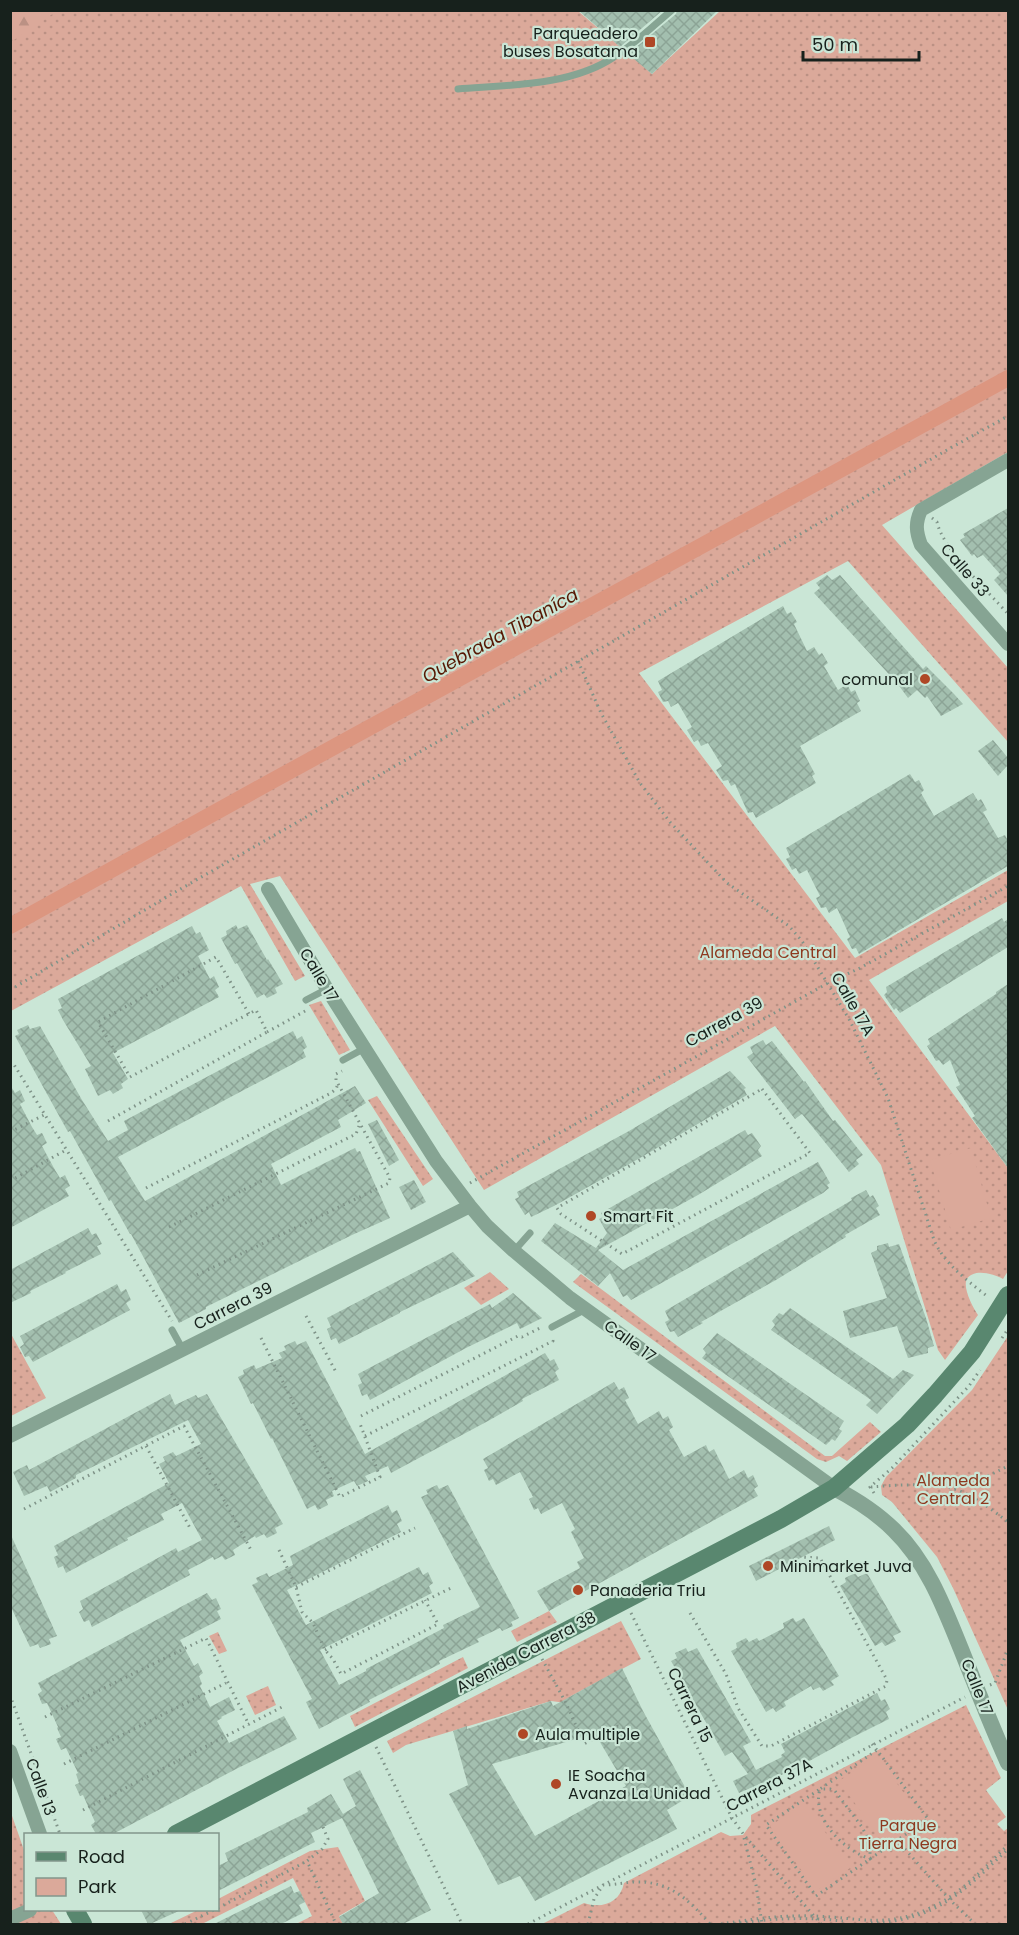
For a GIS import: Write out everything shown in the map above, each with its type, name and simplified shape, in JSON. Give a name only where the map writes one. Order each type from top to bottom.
[{"type":"main road","name":"Avenida Carrera 38","points":[[178,1833],[781,1519],[842,1492],[935,1395],[972,1352],[1005,1301]]},
{"type":"street","points":[[921,510],[1008,460]]},
{"type":"street","name":"Calle 33","points":[[921,510],[917,519],[916,532],[921,545],[1008,644]]},
{"type":"street","name":"Calle 17","points":[[268,889],[327,989],[436,1161],[470,1206],[514,1251],[562,1292],[894,1530],[911,1549],[928,1574],[984,1688],[1008,1763]]},
{"type":"street","name":"Carrera 39","points":[[10,1436],[470,1206]]},
{"type":"street","name":"Calle 13","points":[[10,1751],[40,1833]]},
{"type":"street","points":[[10,1919],[28,1911]]},
{"type":"lane","points":[[458,89],[532,83],[577,74],[614,58],[672,10]]},
{"type":"lane","points":[[306,1000],[327,989]]},
{"type":"lane","points":[[343,1060],[367,1052]]},
{"type":"lane","points":[[514,1251],[530,1233]]},
{"type":"lane","points":[[550,1328],[586,1309]]},
{"type":"lane","points":[[174,1328],[183,1350]]},
{"type":"path","points":[[10,990],[179,890],[1008,417]]},
{"type":"path","points":[[921,510],[938,522],[940,533],[950,549],[1008,614]]},
{"type":"path","name":"Calle 17A","points":[[578,662],[601,713],[640,783],[670,822],[727,883],[789,926],[802,941],[849,1019],[888,1098],[940,1254],[948,1264],[1005,1301]]},
{"type":"path","name":"Carrera 39","points":[[458,1190],[828,983],[860,968],[1008,886]]},
{"type":"path","points":[[249,1014],[216,957],[98,1022],[130,1077],[249,1014],[256,1010],[267,1032]]},
{"type":"path","points":[[108,1121],[311,1008]]},
{"type":"path","points":[[197,1275],[389,1183],[390,1178],[338,1084],[336,1074],[367,1052]]},
{"type":"path","points":[[10,1064],[13,1063],[174,1328]]},
{"type":"path","points":[[146,1188],[331,1093],[338,1084]]},
{"type":"path","points":[[762,1089],[810,1153],[622,1254],[561,1214],[558,1208],[762,1089]]},
{"type":"path","points":[[10,1132],[44,1115]]},
{"type":"path","points":[[170,1227],[356,1134],[360,1124]]},
{"type":"path","points":[[10,1181],[66,1150]]},
{"type":"path","points":[[306,1316],[336,1372]]},
{"type":"path","points":[[361,1416],[518,1336],[522,1337],[543,1326],[550,1328]]},
{"type":"path","points":[[365,1436],[553,1341],[550,1335]]},
{"type":"path","points":[[261,1338],[340,1497],[380,1477],[359,1421]]},
{"type":"path","points":[[24,1509],[184,1426],[251,1550]]},
{"type":"path","points":[[146,1446],[190,1528]]},
{"type":"path","points":[[952,1489],[974,1483],[1008,1466]]},
{"type":"path","points":[[842,1492],[870,1487],[932,1486],[952,1489],[976,1499],[1008,1522]]},
{"type":"path","points":[[296,1587],[415,1528]]},
{"type":"path","points":[[279,1550],[296,1587],[302,1612],[313,1623],[325,1650],[341,1674],[438,1624],[425,1600]]},
{"type":"path","points":[[690,1613],[726,1674],[738,1708],[762,1746],[771,1746],[886,1686],[887,1680],[819,1558],[801,1557]]},
{"type":"path","points":[[325,1650],[453,1587]]},
{"type":"path","name":"Carrera 15","points":[[628,1608],[732,1818],[821,1924]]},
{"type":"path","points":[[45,1717],[206,1638],[249,1725]]},
{"type":"path","points":[[984,1688],[995,1683],[1008,1649]]},
{"type":"path","points":[[539,1654],[566,1703],[584,1744],[618,1726],[624,1730]]},
{"type":"path","points":[[64,1764],[227,1683]]},
{"type":"path","name":"Carrera 37A","points":[[528,1924],[984,1688]]},
{"type":"path","points":[[10,1695],[60,1833]]},
{"type":"path","points":[[83,1810],[284,1707]]},
{"type":"path","points":[[372,1740],[462,1924]]},
{"type":"path","points":[[872,1744],[877,1750],[928,1819],[816,1896],[766,1825],[877,1750]]},
{"type":"path","points":[[820,1789],[817,1797],[818,1806],[835,1835],[859,1855],[870,1859]]},
{"type":"path","points":[[820,1789],[835,1791],[857,1818],[870,1843],[870,1859]]},
{"type":"path","points":[[219,1907],[307,1861],[326,1845],[328,1839],[323,1827]]},
{"type":"path","points":[[744,1835],[756,1885],[761,1921]]},
{"type":"path","points":[[897,1840],[949,1899],[975,1924]]},
{"type":"path","points":[[721,1924],[815,1917],[864,1921],[906,1917],[949,1899],[1008,1847]]},
{"type":"path","points":[[307,1861],[336,1924]]},
{"type":"path","points":[[588,1924],[594,1899],[603,1885],[635,1882],[660,1884],[682,1896],[710,1924]]},
{"type":"path","points":[[185,1924],[212,1911]]},
{"type":"path","points":[[735,1924],[761,1921]]},
{"type":"green space","points":[[11,10],[57,10],[57,11],[11,42]]},
{"type":"green space","name":"Alameda Central","points":[[11,11],[578,11],[652,74],[720,11],[1008,11],[1008,452],[882,525],[1008,668],[1008,742],[848,561],[639,673],[855,958],[1008,870],[1008,901],[869,980],[1008,1168],[1008,1271],[1003,1279],[979,1273],[967,1279],[967,1292],[978,1315],[945,1360],[938,1350],[881,1165],[775,1026],[484,1190],[280,876],[250,884],[305,976],[295,981],[241,886],[11,1011]]},
{"type":"green space","points":[[321,1001],[350,1050],[339,1055],[309,1005]]},
{"type":"green space","points":[[377,1096],[433,1179],[423,1186],[368,1100]]},
{"type":"green space","points":[[971,1148],[991,1218],[951,1230],[930,1160]]},
{"type":"green space","points":[[490,1272],[509,1289],[481,1305],[464,1288]]},
{"type":"green space","points":[[581,1274],[825,1456],[832,1456],[870,1422],[881,1432],[847,1461],[839,1456],[826,1462],[817,1459],[573,1282]]},
{"type":"green space","points":[[10,1332],[46,1398],[11,1416],[10,1416]]},
{"type":"green space","name":"Alameda Central 2","points":[[1008,1336],[1008,1710],[937,1557],[892,1502],[882,1495],[881,1486],[886,1477],[972,1390]]},
{"type":"green space","points":[[549,1611],[557,1622],[517,1642],[511,1631]]},
{"type":"green space","points":[[621,1621],[641,1659],[571,1696],[566,1703],[551,1701],[406,1745],[393,1753],[387,1741]]},
{"type":"green space","points":[[218,1632],[227,1651],[219,1654],[209,1636]]},
{"type":"green space","points":[[463,1657],[468,1668],[355,1727],[350,1716]]},
{"type":"green space","points":[[268,1686],[276,1705],[255,1715],[246,1696]]},
{"type":"green space","name":"Parque Tierra Negra","points":[[966,1705],[1001,1778],[986,1790],[1006,1817],[997,1824],[1004,1831],[1008,1828],[1008,1924],[542,1924],[584,1903],[604,1905],[609,1903],[619,1895],[624,1883],[721,1832],[730,1836],[743,1835],[751,1824],[751,1815]]},
{"type":"green space","points":[[877,1756],[922,1818],[884,1844],[839,1781]]},
{"type":"green space","points":[[805,1803],[850,1868],[816,1891],[770,1826]]},
{"type":"green space","points":[[10,1810],[24,1850],[24,1911],[53,1911],[61,1924],[11,1924]]},
{"type":"green space","points":[[338,1847],[365,1901],[339,1916],[343,1924],[296,1924],[312,1916],[293,1878],[202,1924],[169,1924],[196,1911],[219,1911],[219,1898],[310,1851]]},
{"type":"building","points":[[578,10],[663,10],[620,47]]},
{"type":"building","points":[[677,10],[718,10],[652,74],[628,54],[676,14]]},
{"type":"building","points":[[1008,508],[1008,596],[994,580],[1000,574],[983,555],[977,558],[974,554],[972,556],[960,540],[965,537],[963,534]]},
{"type":"building","points":[[827,575],[832,580],[840,575],[923,669],[926,666],[963,704],[941,716],[927,696],[925,698],[917,690],[908,698],[897,683],[814,593],[820,588],[816,583]]},
{"type":"building","points":[[783,606],[787,614],[791,612],[797,622],[794,624],[807,651],[814,647],[819,655],[822,653],[828,663],[824,666],[838,690],[847,684],[851,692],[855,690],[861,711],[800,746],[815,774],[812,776],[816,783],[756,818],[753,812],[748,813],[735,784],[731,786],[728,780],[723,781],[716,770],[722,766],[708,743],[701,746],[698,740],[694,742],[687,730],[692,727],[678,703],[671,707],[668,701],[663,702],[658,692],[662,690],[658,681]]},
{"type":"building","points":[[993,740],[1008,758],[1008,765],[998,776],[978,751]]},
{"type":"building","points":[[910,774],[915,782],[919,780],[924,790],[921,793],[934,816],[973,793],[978,801],[981,799],[987,810],[983,812],[998,838],[1005,835],[1008,841],[1008,866],[859,954],[856,948],[852,949],[847,939],[850,937],[837,908],[829,913],[826,907],[821,908],[816,898],[820,896],[807,870],[799,874],[796,868],[792,870],[786,859],[790,857],[786,848]]},
{"type":"building","points":[[1002,918],[1004,922],[1008,919],[1008,947],[900,1013],[896,1008],[894,1010],[884,995],[887,992],[886,987]]},
{"type":"building","points":[[236,925],[238,929],[247,925],[268,959],[283,984],[275,988],[277,993],[267,998],[264,994],[257,998],[237,963],[235,964],[221,938],[227,935],[226,931]]},
{"type":"building","points":[[192,926],[196,934],[200,932],[209,950],[198,956],[210,979],[214,976],[219,987],[215,990],[219,997],[113,1053],[128,1079],[121,1084],[123,1088],[113,1094],[110,1090],[98,1096],[85,1069],[91,1066],[58,1010],[62,1008],[58,999]]},
{"type":"building","points":[[1008,984],[1008,1168],[972,1118],[975,1116],[956,1087],[960,1085],[950,1060],[943,1065],[939,1060],[936,1061],[927,1046],[930,1044],[928,1039]]},
{"type":"building","points":[[28,1025],[30,1029],[40,1026],[108,1141],[128,1130],[124,1121],[293,1031],[297,1039],[302,1036],[307,1047],[303,1050],[306,1057],[118,1157],[145,1201],[355,1086],[366,1103],[338,1120],[341,1127],[271,1164],[281,1185],[355,1148],[357,1152],[360,1151],[390,1218],[206,1307],[179,1323],[131,1234],[111,1200],[109,1201],[70,1131],[68,1132],[15,1036],[19,1034],[17,1030]]},
{"type":"building","points":[[763,1040],[766,1045],[772,1041],[805,1081],[833,1121],[835,1120],[863,1155],[856,1160],[859,1164],[849,1172],[802,1114],[795,1119],[747,1057],[753,1053],[750,1047]]},
{"type":"building","points":[[730,1071],[746,1088],[744,1089],[747,1095],[554,1206],[531,1217],[529,1212],[525,1215],[515,1199],[519,1197],[517,1192],[629,1131]]},
{"type":"building","points":[[10,1085],[15,1093],[20,1090],[25,1101],[20,1104],[37,1135],[42,1133],[47,1143],[42,1146],[55,1170],[60,1178],[65,1175],[70,1186],[65,1189],[69,1196],[10,1228]]},
{"type":"building","points":[[377,1120],[399,1160],[389,1166],[368,1124]]},
{"type":"building","points":[[745,1130],[748,1135],[752,1133],[761,1146],[758,1150],[762,1156],[698,1195],[598,1250],[623,1270],[818,1162],[830,1183],[827,1185],[829,1188],[631,1300],[627,1295],[623,1297],[610,1273],[598,1286],[541,1241],[555,1223],[596,1248],[607,1233],[599,1219],[603,1217],[601,1213]]},
{"type":"building","points":[[414,1180],[426,1202],[411,1210],[399,1187]]},
{"type":"building","points":[[866,1190],[870,1197],[873,1195],[879,1206],[876,1208],[880,1215],[776,1280],[678,1337],[674,1331],[670,1332],[665,1322],[669,1320],[665,1311]]},
{"type":"building","points":[[88,1228],[92,1235],[96,1233],[102,1244],[97,1246],[101,1254],[10,1303],[10,1270]]},
{"type":"building","points":[[888,1243],[889,1247],[899,1244],[926,1318],[934,1346],[928,1348],[928,1353],[908,1358],[897,1326],[850,1338],[843,1311],[887,1298],[871,1253],[877,1250],[877,1246]]},
{"type":"building","points":[[453,1252],[475,1276],[339,1344],[336,1338],[331,1340],[327,1329],[331,1327],[327,1318]]},
{"type":"building","points":[[117,1284],[121,1292],[126,1289],[131,1300],[126,1303],[130,1310],[33,1362],[29,1356],[25,1357],[20,1347],[24,1344],[20,1336]]},
{"type":"building","points":[[513,1293],[542,1318],[520,1329],[517,1323],[370,1400],[367,1394],[362,1396],[358,1385],[362,1383],[358,1374],[490,1304],[492,1308]]},
{"type":"building","points":[[790,1308],[893,1379],[903,1370],[914,1375],[877,1414],[866,1405],[871,1400],[771,1330],[775,1325],[772,1321],[779,1313],[783,1315]]},
{"type":"building","points":[[717,1333],[844,1421],[839,1429],[842,1431],[835,1441],[832,1439],[826,1445],[702,1358],[706,1353],[703,1349]]},
{"type":"building","points":[[295,1341],[297,1345],[306,1341],[365,1454],[545,1353],[550,1361],[554,1359],[559,1369],[555,1372],[559,1380],[391,1473],[388,1466],[365,1476],[368,1481],[357,1486],[354,1481],[332,1491],[334,1496],[326,1500],[328,1505],[318,1510],[315,1505],[307,1509],[272,1438],[238,1377],[244,1374],[243,1370],[254,1365],[256,1369],[282,1358],[279,1353],[286,1350],[284,1346]]},
{"type":"building","points":[[614,1382],[619,1390],[624,1387],[629,1398],[625,1400],[638,1424],[659,1411],[663,1419],[668,1416],[673,1427],[669,1430],[684,1457],[706,1445],[709,1452],[714,1449],[729,1479],[744,1470],[748,1478],[753,1475],[758,1486],[754,1489],[758,1496],[549,1611],[537,1591],[580,1568],[577,1562],[584,1558],[571,1532],[575,1529],[562,1503],[541,1514],[538,1508],[534,1510],[529,1499],[533,1497],[520,1472],[496,1485],[493,1479],[489,1481],[484,1470],[488,1468],[483,1459]]},
{"type":"building","points":[[170,1394],[175,1405],[196,1395],[198,1398],[207,1394],[283,1524],[275,1528],[277,1533],[267,1538],[264,1534],[256,1538],[255,1536],[233,1550],[235,1555],[225,1560],[222,1556],[214,1560],[213,1557],[188,1570],[190,1575],[92,1627],[89,1620],[84,1622],[79,1612],[83,1609],[80,1601],[176,1548],[178,1552],[202,1540],[182,1503],[161,1514],[164,1520],[66,1573],[63,1566],[58,1568],[54,1557],[58,1555],[54,1546],[169,1483],[159,1464],[165,1461],[163,1457],[173,1452],[176,1456],[201,1444],[188,1420],[76,1475],[76,1478],[50,1492],[47,1486],[24,1496],[13,1472],[27,1465],[29,1470]]},
{"type":"building","points":[[437,1485],[439,1489],[448,1485],[519,1618],[511,1622],[513,1626],[502,1631],[500,1628],[477,1639],[479,1642],[439,1661],[440,1664],[369,1700],[370,1702],[319,1729],[306,1702],[312,1699],[252,1585],[258,1582],[256,1578],[267,1573],[269,1577],[293,1565],[290,1556],[388,1505],[392,1513],[397,1510],[402,1521],[397,1524],[401,1532],[287,1590],[306,1625],[419,1567],[423,1575],[428,1572],[433,1583],[429,1586],[432,1593],[320,1650],[339,1685],[366,1671],[444,1628],[443,1625],[480,1607],[421,1497],[428,1494],[426,1490]]},
{"type":"building","points":[[829,1526],[835,1540],[756,1581],[749,1566]]},
{"type":"building","points":[[10,1533],[57,1636],[49,1639],[51,1644],[40,1648],[38,1644],[30,1647],[10,1605]]},
{"type":"building","points":[[855,1573],[858,1577],[867,1573],[901,1632],[893,1636],[896,1641],[885,1646],[882,1642],[875,1646],[840,1586],[846,1582],[845,1578]]},
{"type":"building","points":[[207,1593],[212,1600],[216,1598],[221,1609],[217,1611],[221,1619],[180,1640],[194,1666],[198,1663],[203,1673],[199,1676],[202,1684],[200,1686],[210,1707],[229,1697],[235,1710],[217,1721],[229,1743],[284,1716],[297,1739],[115,1833],[95,1833],[91,1825],[95,1822],[83,1795],[80,1796],[75,1785],[79,1783],[76,1774],[78,1773],[66,1748],[61,1750],[56,1739],[61,1737],[58,1727],[47,1703],[42,1704],[38,1694],[42,1691],[38,1683]]},
{"type":"building","points":[[793,1618],[796,1622],[804,1618],[839,1676],[831,1681],[834,1685],[823,1691],[820,1687],[813,1690],[811,1686],[784,1702],[786,1706],[776,1712],[773,1708],[766,1712],[731,1651],[737,1648],[736,1643],[746,1638],[749,1642],[757,1638],[759,1641],[784,1628],[783,1623]]},
{"type":"building","points":[[686,1648],[688,1652],[697,1648],[751,1742],[743,1746],[756,1770],[782,1757],[781,1755],[785,1752],[781,1744],[877,1693],[881,1701],[885,1699],[890,1709],[886,1712],[889,1719],[793,1770],[739,1793],[733,1781],[748,1774],[732,1752],[725,1756],[671,1661],[677,1658],[675,1653]]},
{"type":"building","points":[[622,1668],[690,1796],[667,1810],[677,1829],[535,1901],[520,1876],[498,1885],[449,1794],[468,1785],[453,1731],[467,1726],[467,1729],[551,1701],[553,1706]],"holes":[[[594,1732],[626,1786],[535,1836],[492,1764]]]},
{"type":"building","points":[[360,1770],[431,1910],[403,1924],[343,1924],[339,1917],[379,1893],[342,1818],[311,1833],[315,1842],[219,1890],[219,1866],[228,1861],[225,1853],[308,1812],[307,1808],[331,1794],[343,1814],[356,1806],[343,1779]]},
{"type":"building","points":[[291,1886],[294,1893],[300,1891],[305,1902],[299,1905],[303,1913],[281,1924],[214,1924]]},
{"type":"building","points":[[142,1911],[179,1911],[150,1924]]},
{"type":"waterway","name":"Quebrada Tibaníca","points":[[10,926],[1008,378]]},
{"type":"place","name":"Parqueadero buses Bosatama","points":[[650,42]]},
{"type":"place","name":"comunal","points":[[925,679]]},
{"type":"place","name":"Smart Fit","points":[[591,1216]]},
{"type":"place","name":"Minimarket Juva","points":[[768,1566]]},
{"type":"place","name":"Panaderia Triu","points":[[578,1590]]},
{"type":"place","name":"Aula multiple","points":[[523,1734]]},
{"type":"place","name":"IE Soacha Avanza La Unidad","points":[[556,1784]]}]
